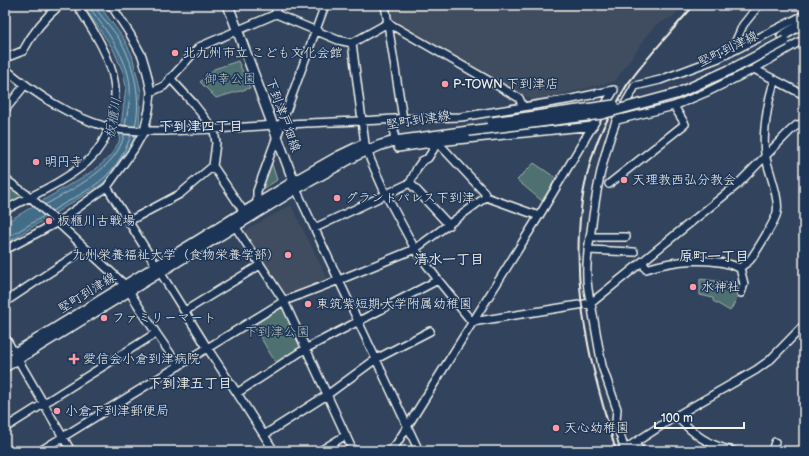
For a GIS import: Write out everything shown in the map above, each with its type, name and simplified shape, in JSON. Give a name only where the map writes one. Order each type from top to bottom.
[{"type":"main road","name":"下到津戸畑線","points":[[228,5],[277,125],[277,137],[294,185]]},
{"type":"main road","name":"堅町到津線","points":[[158,268],[235,226],[339,156],[395,138],[469,128],[602,114],[676,94],[734,68],[783,39],[804,23]]},
{"type":"main road","name":"堅町到津線","points":[[783,39],[804,31]]},
{"type":"main road","name":"堅町到津線","points":[[5,366],[16,356],[127,288],[257,203],[294,185]]},
{"type":"main road","name":"堅町到津線","points":[[5,359],[16,356]]},
{"type":"street","points":[[5,58],[23,51],[30,38],[51,12],[60,5]]},
{"type":"street","points":[[5,210],[31,198],[86,163],[104,142],[112,128],[115,83],[112,71],[89,23],[77,5]]},
{"type":"street","points":[[5,250],[56,220],[107,187],[134,149],[142,131],[149,110],[151,92],[147,73],[142,56],[111,5]]},
{"type":"street","points":[[276,5],[276,14]]},
{"type":"street","points":[[277,125],[325,5]]},
{"type":"street","points":[[385,5],[403,119]]},
{"type":"street","points":[[731,52],[743,25],[759,5]]},
{"type":"street","points":[[151,92],[164,86],[199,47],[276,14],[338,40],[352,43],[388,23]]},
{"type":"street","points":[[804,14],[719,58],[660,80],[635,86],[617,120],[600,172],[588,250],[587,280],[588,294],[602,366],[618,409],[616,421],[624,450],[676,416],[756,370],[770,360],[804,325]]},
{"type":"street","points":[[388,23],[519,98],[523,106]]},
{"type":"street","points":[[617,120],[674,106],[731,81],[804,40]]},
{"type":"street","points":[[352,43],[366,147],[386,195],[415,249],[472,322]]},
{"type":"street","points":[[5,69],[25,85],[65,111],[83,119],[112,128],[142,131],[214,130],[277,125],[461,117],[614,90],[539,216],[408,426],[390,451]]},
{"type":"street","points":[[754,69],[804,95]]},
{"type":"street","points":[[170,78],[193,103],[214,130],[216,143],[213,166],[244,212]]},
{"type":"street","points":[[740,268],[749,260],[778,213],[778,204],[764,149],[767,108],[775,80]]},
{"type":"street","points":[[5,110],[25,85]]},
{"type":"street","points":[[609,184],[685,124],[674,106]]},
{"type":"street","points":[[395,119],[395,138],[398,148],[440,142],[593,126]]},
{"type":"street","points":[[472,322],[591,304],[737,185],[790,130],[797,125],[804,123]]},
{"type":"street","points":[[257,203],[257,190],[277,137]]},
{"type":"street","points":[[315,228],[410,183],[416,168],[422,161],[428,158],[440,142]]},
{"type":"street","points":[[440,142],[442,147],[484,192],[486,197],[539,216]]},
{"type":"street","points":[[129,221],[180,194],[213,166]]},
{"type":"street","points":[[5,178],[56,220],[127,288],[156,333],[180,366]]},
{"type":"street","points":[[410,183],[449,225]]},
{"type":"street","points":[[294,185],[419,451]]},
{"type":"street","points":[[107,187],[208,349],[274,451]]},
{"type":"street","points":[[40,451],[284,301],[415,249],[486,197]]},
{"type":"street","points":[[235,226],[284,301],[353,451]]},
{"type":"street","points":[[590,237],[626,237]]},
{"type":"street","points":[[5,302],[85,249]]},
{"type":"street","points":[[588,250],[634,252]]},
{"type":"street","points":[[643,262],[646,269],[668,262],[714,260],[740,268]]},
{"type":"street","points":[[185,311],[260,265]]},
{"type":"street","points":[[740,268],[744,284],[741,293]]},
{"type":"street","points":[[237,393],[305,349],[438,280]]},
{"type":"street","points":[[264,436],[327,395],[376,359],[430,331]]},
{"type":"street","points":[[799,331],[804,337]]},
{"type":"street","points":[[5,428],[156,333]]},
{"type":"street","points":[[5,338],[71,451]]},
{"type":"street","points":[[676,416],[694,434],[704,441],[718,449],[733,451]]},
{"type":"street","points":[[320,451],[346,435]]},
{"type":"street","points":[[772,451],[775,442]]},
{"type":"street","points":[[634,444],[641,451]]},
{"type":"shaded area","points":[[388,5],[682,5],[674,16],[654,26],[615,81],[535,101],[391,22]]},
{"type":"shaded area","name":"九州栄養福祉大学（食物栄養学部）","points":[[291,205],[327,278],[287,296],[244,231]]},
{"type":"green space","name":"御幸公園","points":[[238,61],[250,88],[216,98],[200,82],[214,69]]},
{"type":"green space","points":[[271,161],[277,180],[262,190],[261,188]]},
{"type":"green space","points":[[534,163],[556,178],[542,201],[517,180]]},
{"type":"green space","points":[[5,183],[23,196],[21,199],[5,207]]},
{"type":"green space","points":[[700,279],[725,282],[741,281],[743,288],[730,311],[713,301],[713,298],[700,295]]},
{"type":"green space","name":"下到津公園","points":[[283,303],[305,351],[278,367],[252,323]]},
{"type":"water","points":[[83,5],[99,5],[124,39],[132,55],[141,92],[139,125],[131,147],[108,180],[5,244],[5,223],[96,169],[110,156],[119,142],[126,87],[123,72],[113,49]]},
{"type":"railway","points":[[616,451],[601,400],[584,321],[579,264],[581,207],[586,179],[604,126],[626,87],[645,62],[694,5]]},
{"type":"place","name":"北九州市立 こども文化会館","points":[[175,53]]},
{"type":"place","name":"P-TOWN 下到津店","points":[[445,84]]},
{"type":"place","name":"明円寺","points":[[36,162]]},
{"type":"place","name":"天理教西弘分教会","points":[[624,180]]},
{"type":"place","name":"グランドパレス下到津","points":[[337,198]]},
{"type":"place","name":"板櫃川古戦場","points":[[49,221]]},
{"type":"place","name":"九州栄養福祉大学（食物栄養学部）","points":[[288,255]]},
{"type":"place","name":"水神社","points":[[693,287]]},
{"type":"place","name":"東筑紫短期大学附属幼稚園","points":[[308,304]]},
{"type":"place","name":"ファミリーマート","points":[[104,318]]},
{"type":"place","name":"愛信会小倉到津病院","points":[[74,359]]},
{"type":"place","name":"小倉下到津郵便局","points":[[57,411]]},
{"type":"place","name":"天心幼稚園","points":[[556,428]]},
{"type":"district","name":"下到津四丁目","points":[[201,126]]},
{"type":"district","name":"原町一丁目","points":[[714,256]]},
{"type":"district","name":"清水一丁目","points":[[449,259]]},
{"type":"district","name":"下到津五丁目","points":[[190,383]]},
{"type":"water label","name":"板櫃川","points":[[113,118]]}]
